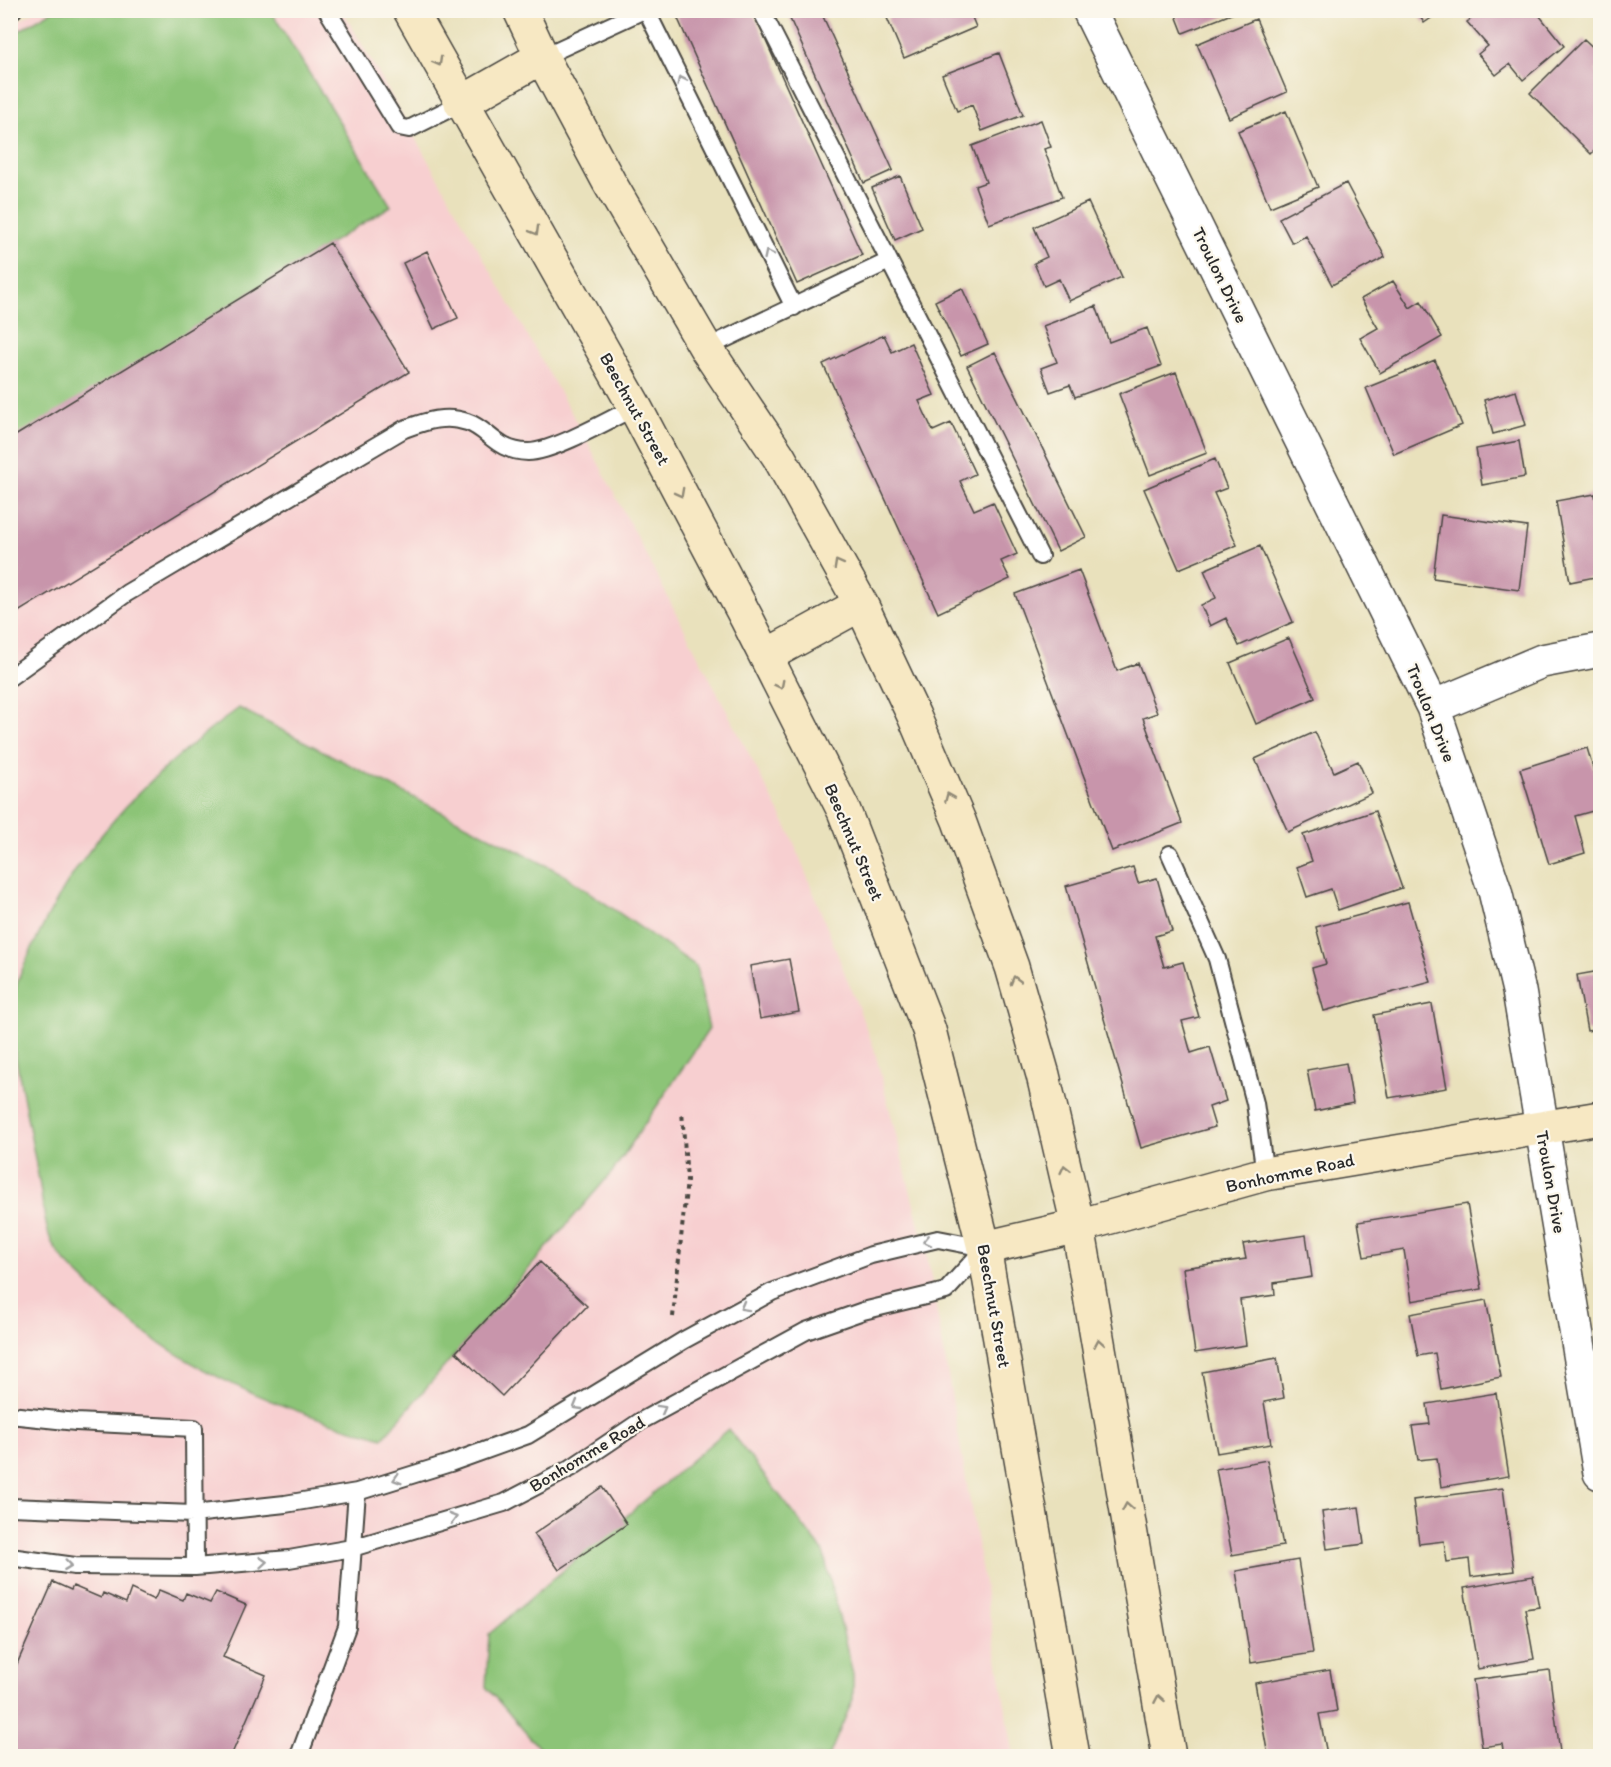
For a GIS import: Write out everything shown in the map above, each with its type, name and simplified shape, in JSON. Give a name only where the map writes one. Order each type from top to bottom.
[{"type":"main road","name":"Beechnut Street","points":[[410,10],[635,407],[766,656],[844,810],[929,1030],[984,1248],[1073,1756]]},
{"type":"main road","points":[[520,10],[542,57],[609,182],[706,348],[779,457],[861,604],[914,716],[954,810],[1012,967],[1043,1075],[1078,1226],[1169,1756]]},
{"type":"main road","points":[[461,103],[542,57]]},
{"type":"main road","points":[[766,656],[861,604]]},
{"type":"main road","name":"Bonhomme Road","points":[[984,1248],[1078,1226],[1265,1174],[1600,1118]]},
{"type":"street","name":"Troulon Drive","points":[[1089,10],[1433,707],[1495,891],[1519,991],[1600,1473]]},
{"type":"street","points":[[1433,707],[1542,661],[1600,650]]},
{"type":"lane","points":[[327,10],[399,127],[409,129],[461,103]]},
{"type":"lane","points":[[542,57],[645,10],[794,307]]},
{"type":"lane","points":[[761,10],[1040,556]]},
{"type":"lane","points":[[706,348],[889,261]]},
{"type":"lane","points":[[10,677],[127,593],[404,429],[433,419],[452,418],[469,422],[508,449],[530,452],[577,436],[635,407]]},
{"type":"lane","points":[[1170,854],[1217,959],[1255,1103],[1265,1174]]},
{"type":"lane","name":"Bonhomme Road","points":[[10,1507],[193,1514],[285,1504],[357,1492],[450,1463],[528,1435],[684,1340],[772,1292],[871,1255],[938,1239],[984,1248]]},
{"type":"lane","name":"Bonhomme Road","points":[[10,1557],[75,1566],[195,1568],[289,1560],[352,1548],[504,1503],[571,1468],[641,1421],[806,1331],[863,1311],[946,1291],[984,1248]]},
{"type":"lane","points":[[10,1415],[76,1422],[194,1428],[195,1568]]},
{"type":"lane","points":[[299,1756],[347,1627],[357,1492]]},
{"type":"path","points":[[682,1111],[687,1180],[673,1316],[684,1340]]},
{"type":"shaded area","points":[[37,10],[343,11],[584,435],[791,835],[874,1048],[928,1260],[1014,1756],[11,1756],[10,26]]},
{"type":"green space","points":[[52,11],[271,11],[391,206],[11,440],[10,36]]},
{"type":"green space","points":[[239,708],[561,873],[696,966],[709,1029],[613,1171],[383,1438],[303,1413],[227,1382],[156,1341],[123,1316],[68,1264],[53,1245],[46,1223],[11,1032],[11,1017],[18,980],[59,897],[101,835],[151,781],[208,731]]},
{"type":"green space","points":[[728,1429],[823,1551],[853,1674],[853,1699],[829,1756],[546,1756],[486,1687],[489,1634]]},
{"type":"building","points":[[674,10],[707,10],[708,14],[717,10],[752,10],[862,255],[797,284]]},
{"type":"building","points":[[786,10],[820,10],[893,170],[864,183]]},
{"type":"building","points":[[900,10],[969,10],[976,27],[904,58],[887,18]]},
{"type":"building","points":[[1174,10],[1239,10],[1239,11],[1183,33]]},
{"type":"building","points":[[1416,10],[1443,10],[1424,23]]},
{"type":"building","points":[[1481,10],[1535,10],[1564,46],[1523,80],[1510,64],[1496,75],[1478,54],[1488,46],[1467,22]]},
{"type":"building","points":[[1256,19],[1287,92],[1229,118],[1197,44]]},
{"type":"building","points":[[1584,39],[1600,54],[1600,67],[1596,71],[1600,75],[1600,145],[1591,154],[1530,93]]},
{"type":"building","points":[[999,53],[1023,115],[982,131],[972,105],[957,111],[942,75]]},
{"type":"building","points":[[1286,111],[1318,187],[1270,207],[1238,131]]},
{"type":"building","points":[[1041,120],[1051,147],[1044,149],[1062,197],[989,224],[975,186],[986,182],[972,146]]},
{"type":"building","points":[[900,176],[922,228],[895,240],[872,188]]},
{"type":"building","points":[[1346,183],[1385,257],[1332,285],[1306,236],[1292,243],[1279,218]]},
{"type":"building","points":[[1088,202],[1122,277],[1069,301],[1059,279],[1044,286],[1034,263],[1047,257],[1034,227]]},
{"type":"building","points":[[330,243],[409,372],[10,617],[10,439]]},
{"type":"building","points":[[427,251],[458,318],[434,329],[403,263]]},
{"type":"building","points":[[1393,281],[1410,308],[1421,301],[1442,337],[1380,373],[1360,338],[1378,328],[1361,299]]},
{"type":"building","points":[[962,288],[988,344],[961,356],[935,301]]},
{"type":"building","points":[[1096,306],[1109,342],[1147,328],[1161,366],[1075,397],[1070,385],[1050,392],[1041,368],[1057,362],[1043,326]]},
{"type":"building","points":[[884,335],[892,352],[911,343],[934,395],[919,401],[933,431],[951,423],[975,474],[960,481],[974,510],[993,502],[1017,554],[1001,561],[1010,579],[938,613],[823,364]]},
{"type":"building","points":[[995,352],[1086,537],[1058,551],[967,366]]},
{"type":"building","points":[[1435,360],[1462,425],[1394,454],[1366,388]]},
{"type":"building","points":[[1176,372],[1207,453],[1150,475],[1119,394]]},
{"type":"building","points":[[1516,391],[1526,425],[1493,434],[1484,400]]},
{"type":"building","points":[[1519,441],[1525,477],[1482,485],[1476,449]]},
{"type":"building","points":[[1215,459],[1227,488],[1214,493],[1237,545],[1179,569],[1144,489]]},
{"type":"building","points":[[1595,494],[1597,509],[1600,508],[1600,576],[1570,582],[1556,501]]},
{"type":"building","points":[[1441,515],[1527,527],[1519,590],[1433,578]]},
{"type":"building","points":[[1260,546],[1293,622],[1239,646],[1226,618],[1210,626],[1201,605],[1216,598],[1204,570]]},
{"type":"building","points":[[1079,570],[1117,671],[1138,663],[1157,713],[1143,718],[1182,823],[1112,851],[1015,594]]},
{"type":"building","points":[[1289,638],[1315,698],[1256,724],[1230,663]]},
{"type":"building","points":[[1315,732],[1334,772],[1358,761],[1372,793],[1288,832],[1255,759]]},
{"type":"building","points":[[1587,748],[1600,791],[1600,809],[1575,816],[1585,853],[1549,864],[1520,769]]},
{"type":"building","points":[[1375,811],[1402,888],[1338,910],[1331,889],[1307,897],[1297,867],[1312,861],[1303,835]]},
{"type":"building","points":[[1133,867],[1138,883],[1157,878],[1172,931],[1155,936],[1164,967],[1183,962],[1199,1017],[1182,1021],[1191,1053],[1210,1047],[1226,1101],[1209,1107],[1215,1127],[1141,1148],[1066,886]]},
{"type":"building","points":[[1408,902],[1431,982],[1324,1011],[1312,968],[1326,964],[1316,927]]},
{"type":"building","points":[[789,959],[799,1012],[760,1019],[750,966]]},
{"type":"building","points":[[1600,971],[1600,1029],[1587,1031],[1577,975]]},
{"type":"building","points":[[1432,1004],[1447,1088],[1389,1098],[1374,1015]]},
{"type":"building","points":[[1346,1063],[1353,1103],[1315,1111],[1307,1070]]},
{"type":"building","points":[[1467,1204],[1482,1289],[1412,1301],[1404,1250],[1364,1257],[1358,1222]]},
{"type":"building","points":[[1306,1235],[1312,1277],[1274,1283],[1275,1295],[1240,1300],[1246,1345],[1195,1353],[1183,1268],[1246,1259],[1243,1244]]},
{"type":"building","points":[[540,1262],[587,1306],[502,1396],[456,1352]]},
{"type":"building","points":[[1486,1300],[1501,1377],[1441,1389],[1435,1353],[1418,1356],[1410,1314]]},
{"type":"building","points":[[1277,1358],[1284,1398],[1264,1402],[1271,1444],[1217,1453],[1202,1372]]},
{"type":"building","points":[[1496,1393],[1509,1476],[1441,1487],[1437,1458],[1418,1460],[1412,1426],[1430,1424],[1427,1404]]},
{"type":"building","points":[[1267,1460],[1283,1546],[1232,1555],[1216,1469]]},
{"type":"building","points":[[602,1487],[627,1524],[559,1570],[534,1534]]},
{"type":"building","points":[[1503,1488],[1514,1571],[1471,1577],[1469,1559],[1447,1562],[1444,1541],[1419,1544],[1413,1500]]},
{"type":"building","points":[[1359,1507],[1364,1544],[1327,1549],[1322,1512]]},
{"type":"building","points":[[1298,1560],[1313,1653],[1251,1663],[1236,1571]]},
{"type":"building","points":[[1533,1576],[1539,1607],[1525,1609],[1534,1659],[1478,1669],[1464,1588]]},
{"type":"building","points":[[53,1582],[71,1590],[73,1586],[101,1598],[103,1593],[126,1603],[131,1589],[154,1600],[159,1590],[183,1600],[186,1593],[210,1603],[216,1592],[246,1605],[223,1657],[266,1675],[231,1756],[10,1756],[10,1680]]},
{"type":"building","points":[[1330,1670],[1337,1711],[1319,1714],[1327,1754],[1268,1756],[1255,1683]]},
{"type":"building","points":[[1549,1670],[1560,1752],[1504,1756],[1502,1744],[1482,1747],[1473,1680]]}]
